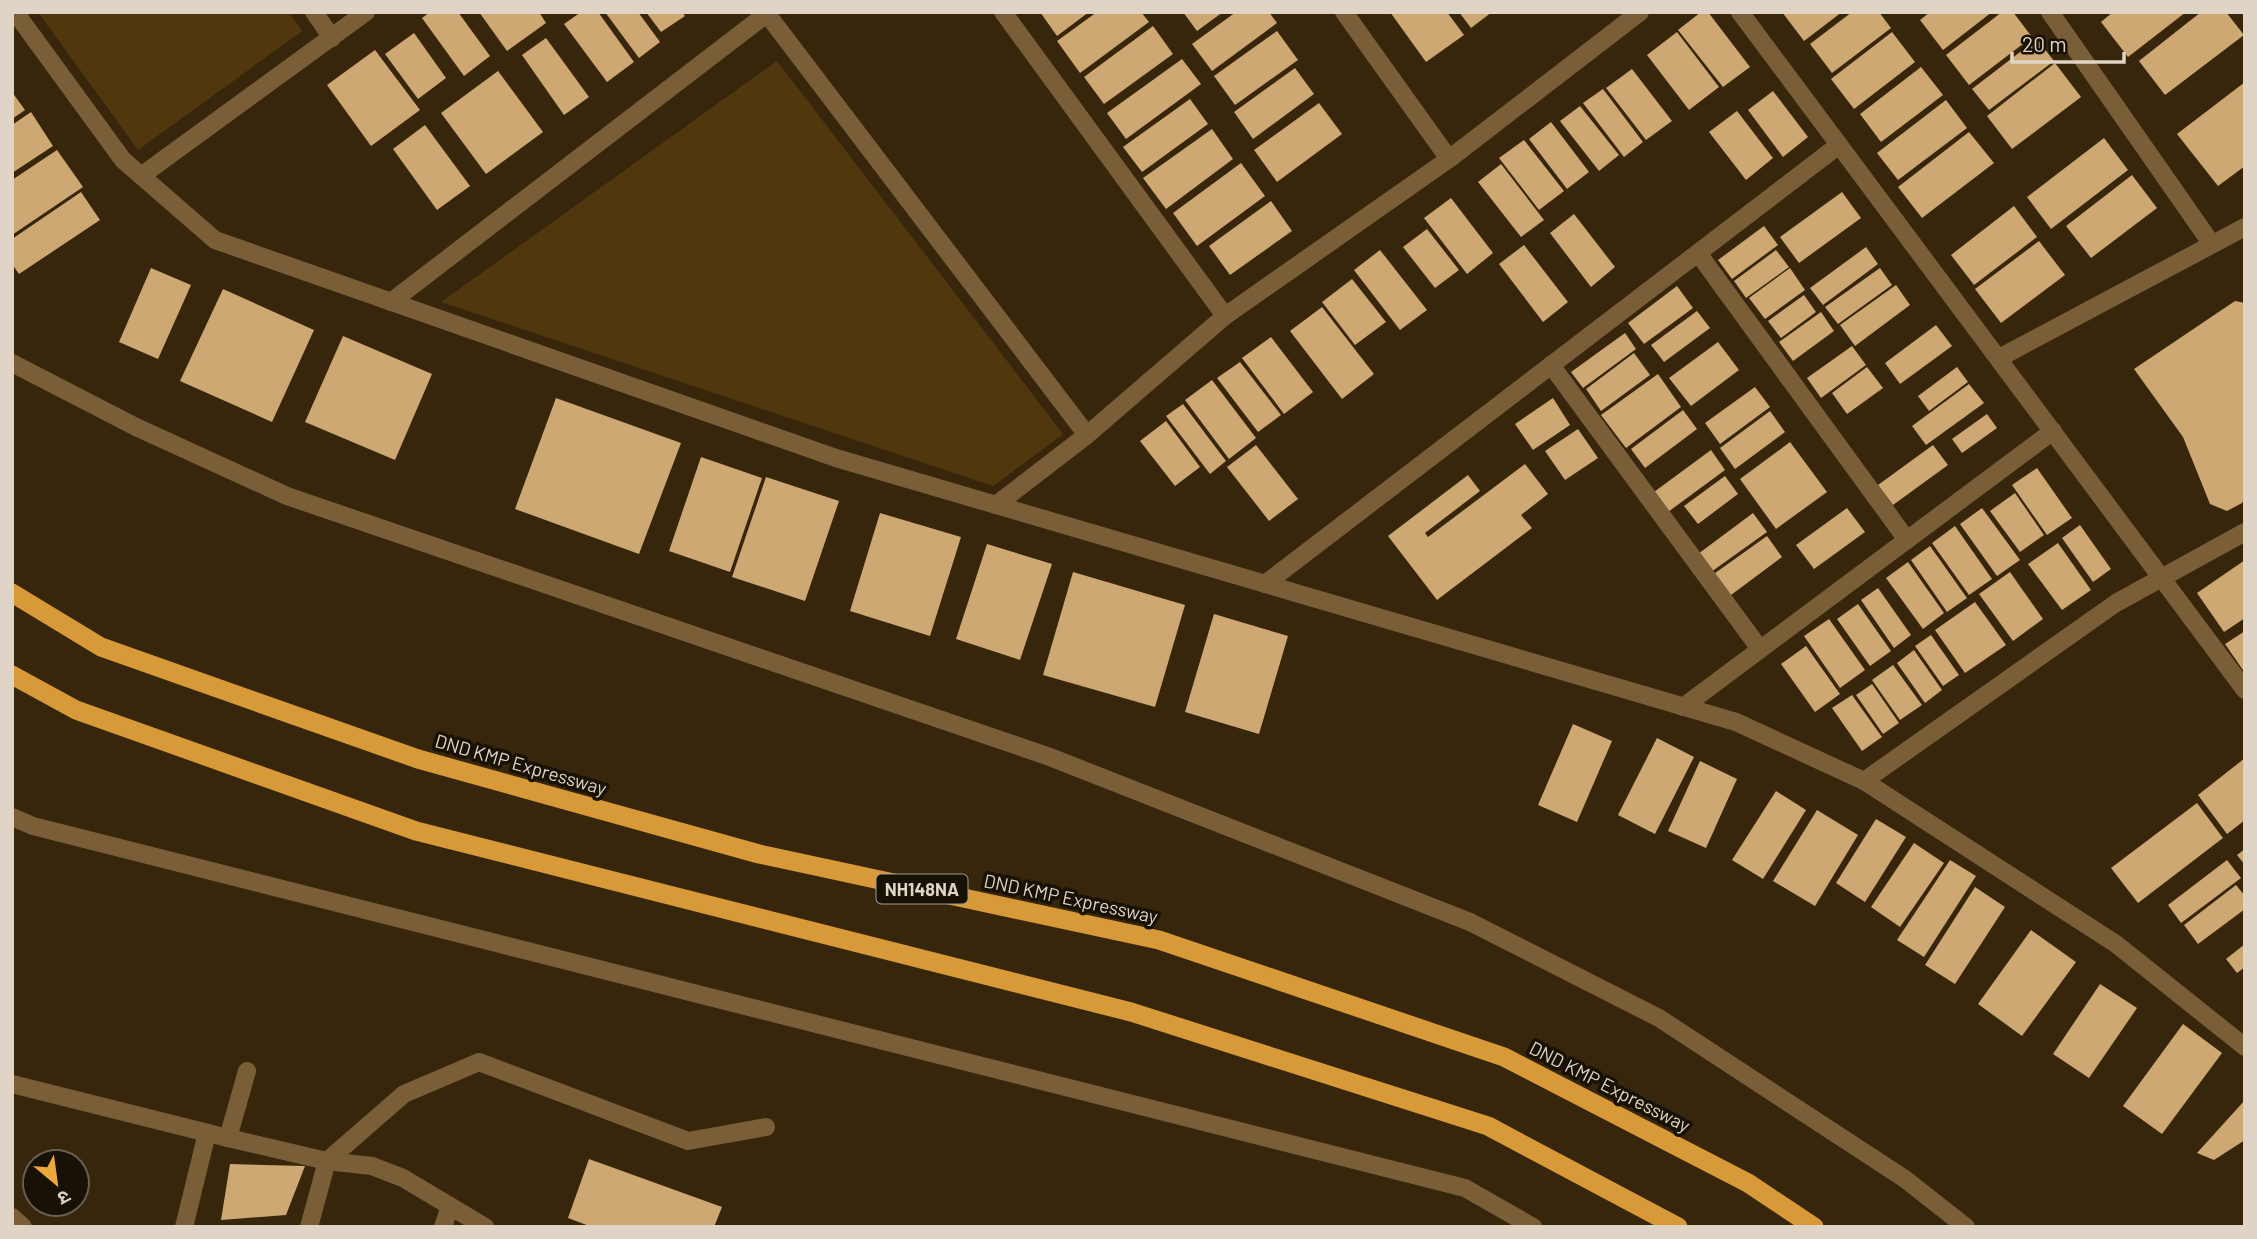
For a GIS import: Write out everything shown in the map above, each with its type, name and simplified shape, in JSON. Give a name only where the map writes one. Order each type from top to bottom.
[{"type":"highway","name":"DND KMP Expressway","points":[[12,593],[101,647],[418,759],[760,854],[1159,940],[1504,1057],[1748,1183],[1814,1227]]},
{"type":"highway","points":[[12,675],[76,710],[416,831],[1131,1012],[1488,1126],[1678,1227]]},
{"type":"street","points":[[15,12],[123,160],[215,240],[836,458],[1736,722],[1864,781],[2116,944],[2245,1047]]},
{"type":"street","points":[[314,12],[332,38]]},
{"type":"street","points":[[141,176],[366,12]]},
{"type":"street","points":[[1003,12],[1225,316]]},
{"type":"street","points":[[1343,12],[1449,159]]},
{"type":"street","points":[[996,505],[1087,435],[1225,316],[1449,159],[1640,12]]},
{"type":"street","points":[[1740,12],[2245,690]]},
{"type":"street","points":[[2050,12],[2210,243]]},
{"type":"street","points":[[391,302],[768,13],[1087,435]]},
{"type":"street","points":[[1265,584],[1839,145]]},
{"type":"street","points":[[1999,358],[2210,243],[2245,227]]},
{"type":"street","points":[[1698,253],[1907,540]]},
{"type":"street","points":[[12,363],[136,427],[287,496],[1050,757],[1470,922],[1660,1018],[1905,1179],[1966,1227]]},
{"type":"street","points":[[1550,365],[1760,649]]},
{"type":"street","points":[[1683,707],[2053,430]]},
{"type":"street","points":[[1864,781],[2116,603],[2245,532]]},
{"type":"street","points":[[12,817],[60,832],[1465,1188],[1533,1227]]},
{"type":"street","points":[[309,1227],[327,1161],[404,1094],[479,1062],[688,1141],[765,1126]]},
{"type":"street","points":[[228,1139],[247,1071]]},
{"type":"street","points":[[12,1084],[228,1139],[327,1161],[372,1166],[403,1178],[485,1227]]},
{"type":"street","points":[[184,1227],[207,1133]]},
{"type":"street","points":[[443,1227],[450,1206]]},
{"type":"street","points":[[12,1217],[23,1227]]},
{"type":"shaded area","points":[[38,12],[289,12],[302,31],[138,150]]},
{"type":"shaded area","points":[[777,61],[1063,434],[993,486],[441,302]]},
{"type":"building","points":[[430,12],[458,12],[490,56],[464,76],[422,18]]},
{"type":"building","points":[[479,12],[539,12],[546,23],[507,51]]},
{"type":"building","points":[[581,12],[598,12],[634,62],[607,82],[564,24]]},
{"type":"building","points":[[605,12],[638,12],[660,42],[639,58]]},
{"type":"building","points":[[646,12],[682,12],[685,16],[661,32]]},
{"type":"building","points":[[1040,12],[1089,12],[1057,36]]},
{"type":"building","points":[[1097,12],[1141,12],[1149,22],[1080,73],[1057,41]]},
{"type":"building","points":[[1183,12],[1223,12],[1197,31]]},
{"type":"building","points":[[1236,12],[1269,12],[1277,23],[1212,71],[1192,44]]},
{"type":"building","points":[[1390,12],[1447,12],[1464,35],[1426,62]]},
{"type":"building","points":[[1459,12],[1492,12],[1471,28]]},
{"type":"building","points":[[1701,12],[1708,12],[1750,67],[1723,87],[1678,30]]},
{"type":"building","points":[[1782,12],[1842,12],[1804,41]]},
{"type":"building","points":[[1852,12],[1879,12],[1891,28],[1832,73],[1810,44]]},
{"type":"building","points":[[1930,12],[1992,12],[1943,50],[1920,20]]},
{"type":"building","points":[[2002,12],[2013,12],[2032,37],[1969,85],[1946,55]]},
{"type":"building","points":[[2113,12],[2186,12],[2128,57],[2101,22]]},
{"type":"building","points":[[2201,12],[2226,12],[2244,35],[2165,95],[2139,61]]},
{"type":"building","points":[[1153,26],[1173,54],[1104,104],[1084,77]]},
{"type":"building","points":[[1277,31],[1298,60],[1235,105],[1214,76]]},
{"type":"building","points":[[1677,32],[1719,87],[1689,110],[1647,55]]},
{"type":"building","points":[[1892,32],[1915,62],[1854,109],[1831,79]]},
{"type":"building","points":[[414,33],[446,78],[418,99],[385,54]]},
{"type":"building","points":[[546,38],[589,97],[564,115],[522,55]]},
{"type":"building","points":[[2037,39],[2054,61],[1989,110],[1972,89]]},
{"type":"building","points":[[375,50],[420,110],[371,146],[327,85]]},
{"type":"building","points":[[1182,59],[1201,84],[1126,139],[1107,113]]},
{"type":"building","points":[[2055,63],[2081,97],[2012,149],[1987,116]]},
{"type":"building","points":[[1921,67],[1943,95],[1881,142],[1860,114]]},
{"type":"building","points":[[1295,68],[1314,94],[1253,139],[1234,112]]},
{"type":"building","points":[[1632,69],[1672,121],[1646,140],[1606,88]]},
{"type":"building","points":[[498,71],[543,132],[486,174],[441,113]]},
{"type":"building","points":[[2245,82],[2245,166],[2218,186],[2177,134]]},
{"type":"building","points":[[1603,89],[1643,142],[1624,157],[1583,103]]},
{"type":"building","points":[[1773,91],[1808,137],[1783,157],[1748,110]]},
{"type":"building","points":[[12,92],[25,110],[12,119]]},
{"type":"building","points":[[1190,99],[1208,124],[1142,172],[1123,147]]},
{"type":"building","points":[[1946,100],[1967,128],[1898,180],[1877,153]]},
{"type":"building","points":[[1319,103],[1342,134],[1277,182],[1254,150]]},
{"type":"building","points":[[1580,106],[1619,155],[1599,171],[1560,121]]},
{"type":"building","points":[[1737,111],[1773,158],[1746,180],[1709,132]]},
{"type":"building","points":[[31,112],[53,146],[12,173],[12,125]]},
{"type":"building","points":[[1551,122],[1589,172],[1567,189],[1529,139]]},
{"type":"building","points":[[425,125],[470,186],[437,210],[393,149]]},
{"type":"building","points":[[1212,129],[1233,159],[1166,209],[1143,178]]},
{"type":"building","points":[[1969,132],[1994,163],[1922,218],[1898,187]]},
{"type":"building","points":[[2104,138],[2128,170],[2051,229],[2027,197]]},
{"type":"building","points":[[1524,140],[1564,191],[1539,210],[1499,158]]},
{"type":"building","points":[[57,150],[83,187],[12,235],[12,180]]},
{"type":"building","points":[[1241,163],[1265,196],[1197,246],[1173,213]]},
{"type":"building","points":[[1501,164],[1544,220],[1521,237],[1478,182]]},
{"type":"building","points":[[2132,175],[2157,208],[2091,258],[2066,226]]},
{"type":"building","points":[[81,192],[100,220],[19,274],[12,264],[12,239]]},
{"type":"building","points":[[1842,192],[1861,218],[1799,263],[1780,237]]},
{"type":"building","points":[[1451,198],[1493,253],[1467,274],[1424,218]]},
{"type":"building","points":[[1271,201],[1292,231],[1230,275],[1209,246]]},
{"type":"building","points":[[2014,206],[2037,237],[1974,285],[1951,255]]},
{"type":"building","points":[[1574,214],[1615,267],[1591,287],[1550,233]]},
{"type":"building","points":[[1764,226],[1778,245],[1732,279],[1718,260]]},
{"type":"building","points":[[1427,229],[1459,270],[1435,288],[1403,247]]},
{"type":"building","points":[[2039,241],[2065,275],[2001,323],[1975,289]]},
{"type":"building","points":[[1524,245],[1568,302],[1543,322],[1499,264]]},
{"type":"building","points":[[1866,247],[1878,264],[1823,305],[1810,288]]},
{"type":"building","points":[[1380,250],[1427,310],[1400,330],[1354,270]]},
{"type":"building","points":[[1776,250],[1789,267],[1746,298],[1734,281]]},
{"type":"building","points":[[151,268],[191,285],[158,359],[119,342]]},
{"type":"building","points":[[1790,268],[1805,290],[1765,319],[1749,298]]},
{"type":"building","points":[[1880,268],[1892,285],[1838,324],[1825,307]]},
{"type":"building","points":[[1352,279],[1386,322],[1355,345],[1322,302]]},
{"type":"building","points":[[1896,285],[1910,305],[1855,346],[1840,325]]},
{"type":"building","points":[[1677,286],[1693,308],[1644,344],[1628,323]]},
{"type":"building","points":[[223,289],[314,330],[272,422],[180,381]]},
{"type":"building","points":[[1804,295],[1816,312],[1781,338],[1768,321]]},
{"type":"building","points":[[2235,301],[2245,303],[2245,498],[2242,503],[2227,511],[2210,504],[2183,437],[2134,369]]},
{"type":"building","points":[[1322,307],[1374,374],[1342,399],[1290,331]]},
{"type":"building","points":[[1697,311],[1710,328],[1664,362],[1651,345]]},
{"type":"building","points":[[1821,312],[1834,331],[1793,361],[1779,342]]},
{"type":"building","points":[[1936,325],[1952,346],[1900,384],[1885,363]]},
{"type":"building","points":[[1625,333],[1636,349],[1583,388],[1571,372]]},
{"type":"building","points":[[343,336],[432,374],[395,460],[305,422]]},
{"type":"building","points":[[1271,337],[1313,392],[1284,414],[1242,358]]},
{"type":"building","points":[[1718,342],[1739,370],[1691,406],[1669,378]]},
{"type":"building","points":[[1852,346],[1866,365],[1821,398],[1807,378]]},
{"type":"building","points":[[1634,353],[1650,375],[1601,411],[1586,389]]},
{"type":"building","points":[[1240,362],[1281,415],[1258,432],[1217,378]]},
{"type":"building","points":[[1867,367],[1883,388],[1847,414],[1832,393]]},
{"type":"building","points":[[1957,367],[1968,382],[1929,411],[1918,396]]},
{"type":"building","points":[[1658,374],[1681,407],[1626,448],[1601,415]]},
{"type":"building","points":[[1212,380],[1256,438],[1229,459],[1185,400]]},
{"type":"building","points":[[1969,384],[1984,403],[1926,445],[1912,426]]},
{"type":"building","points":[[1755,387],[1770,407],[1720,444],[1705,423]]},
{"type":"building","points":[[556,398],[681,443],[639,554],[515,509]]},
{"type":"building","points":[[1553,398],[1570,425],[1533,450],[1515,424]]},
{"type":"building","points":[[1183,404],[1226,461],[1210,474],[1166,416]]},
{"type":"building","points":[[1683,410],[1697,429],[1645,468],[1631,449]]},
{"type":"building","points":[[1770,411],[1785,432],[1735,469],[1720,448]]},
{"type":"building","points":[[1987,414],[1997,428],[1962,453],[1952,439]]},
{"type":"building","points":[[1166,421],[1200,467],[1175,486],[1140,441]]},
{"type":"building","points":[[1578,429],[1598,458],[1565,480],[1545,451]]},
{"type":"building","points":[[1790,442],[1827,492],[1776,529],[1740,479]]},
{"type":"building","points":[[1256,445],[1298,499],[1269,521],[1227,467]]},
{"type":"building","points":[[1933,445],[1948,465],[1893,505],[1878,485]]},
{"type":"building","points":[[1711,450],[1725,470],[1668,512],[1654,492]]},
{"type":"building","points":[[701,457],[762,478],[730,572],[669,551]]},
{"type":"building","points":[[1525,464],[1548,494],[1521,515],[1532,528],[1437,600],[1388,536],[1468,475],[1480,491],[1425,533],[1428,537]]},
{"type":"building","points":[[2037,468],[2072,518],[2047,535],[2012,485]]},
{"type":"building","points":[[1725,476],[1738,494],[1698,524],[1684,506]]},
{"type":"building","points":[[766,477],[839,501],[805,601],[732,577]]},
{"type":"building","points":[[2015,493],[2044,535],[2020,552],[1990,511]]},
{"type":"building","points":[[1847,508],[1865,532],[1814,569],[1796,545]]},
{"type":"building","points":[[1982,508],[2020,560],[1997,576],[1960,524]]},
{"type":"building","points":[[880,513],[961,537],[930,636],[850,611]]},
{"type":"building","points":[[1753,513],[1767,532],[1711,572],[1698,554]]},
{"type":"building","points":[[2080,525],[2111,569],[2093,582],[2062,538]]},
{"type":"building","points":[[1955,526],[1992,579],[1969,595],[1932,543]]},
{"type":"building","points":[[1767,536],[1782,557],[1727,598],[1711,576]]},
{"type":"building","points":[[2058,543],[2091,590],[2062,610],[2028,564]]},
{"type":"building","points":[[987,544],[1052,564],[1020,660],[956,639]]},
{"type":"building","points":[[1930,546],[1967,598],[1947,612],[1911,560]]},
{"type":"building","points":[[2245,560],[2245,618],[2224,632],[2197,593]]},
{"type":"building","points":[[1908,562],[1944,613],[1923,629],[1886,578]]},
{"type":"building","points":[[1073,572],[1185,605],[1155,707],[1043,675]]},
{"type":"building","points":[[2010,572],[2043,619],[2013,641],[1979,594]]},
{"type":"building","points":[[1878,588],[1911,635],[1894,648],[1861,600]]},
{"type":"building","points":[[1975,602],[2006,645],[1965,673],[1935,630]]},
{"type":"building","points":[[1858,604],[1891,651],[1870,666],[1837,619]]},
{"type":"building","points":[[1214,614],[1288,636],[1259,734],[1185,712]]},
{"type":"building","points":[[1829,619],[1865,670],[1840,688],[1804,636]]},
{"type":"building","points":[[2245,631],[2245,673],[2225,644]]},
{"type":"building","points":[[1931,635],[1959,675],[1943,686],[1915,646]]},
{"type":"building","points":[[1806,646],[1840,694],[1815,712],[1781,664]]},
{"type":"building","points":[[1914,650],[1942,690],[1925,703],[1897,663]]},
{"type":"building","points":[[1893,665],[1922,705],[1900,720],[1872,680]]},
{"type":"building","points":[[1872,684],[1899,723],[1883,734],[1856,695]]},
{"type":"building","points":[[1852,695],[1882,737],[1862,751],[1832,708]]},
{"type":"building","points":[[1573,724],[1612,741],[1577,822],[1538,805]]},
{"type":"building","points":[[1657,738],[1694,757],[1655,834],[1618,815]]},
{"type":"building","points":[[2245,758],[2245,820],[2227,834],[2198,795]]},
{"type":"building","points":[[1700,761],[1737,779],[1706,848],[1668,831]]},
{"type":"building","points":[[1776,791],[1806,810],[1763,879],[1732,860]]},
{"type":"building","points":[[2197,803],[2223,838],[2138,903],[2111,868]]},
{"type":"building","points":[[1817,810],[1858,835],[1815,906],[1773,881]]},
{"type":"building","points":[[1876,819],[1906,837],[1865,902],[1836,883]]},
{"type":"building","points":[[1914,843],[1944,863],[1900,927],[1871,907]]},
{"type":"building","points":[[2245,849],[2245,865],[2237,855]]},
{"type":"building","points":[[1950,860],[1976,876],[1924,957],[1897,940]]},
{"type":"building","points":[[2227,860],[2241,878],[2181,923],[2168,905]]},
{"type":"building","points":[[2236,885],[2245,896],[2245,909],[2198,944],[2184,925]]},
{"type":"building","points":[[1975,887],[2005,907],[1955,984],[1925,965]]},
{"type":"building","points":[[2031,930],[2076,962],[2022,1036],[1978,1004]]},
{"type":"building","points":[[2245,944],[2245,967],[2237,973],[2226,959]]},
{"type":"building","points":[[2100,984],[2137,1008],[2089,1078],[2053,1054]]},
{"type":"building","points":[[2183,1024],[2222,1053],[2162,1134],[2123,1106]]},
{"type":"building","points":[[2245,1100],[2245,1140],[2214,1160],[2197,1153]]},
{"type":"building","points":[[589,1159],[722,1207],[714,1227],[592,1227],[568,1218]]},
{"type":"building","points":[[230,1164],[305,1166],[286,1215],[221,1220]]}]
